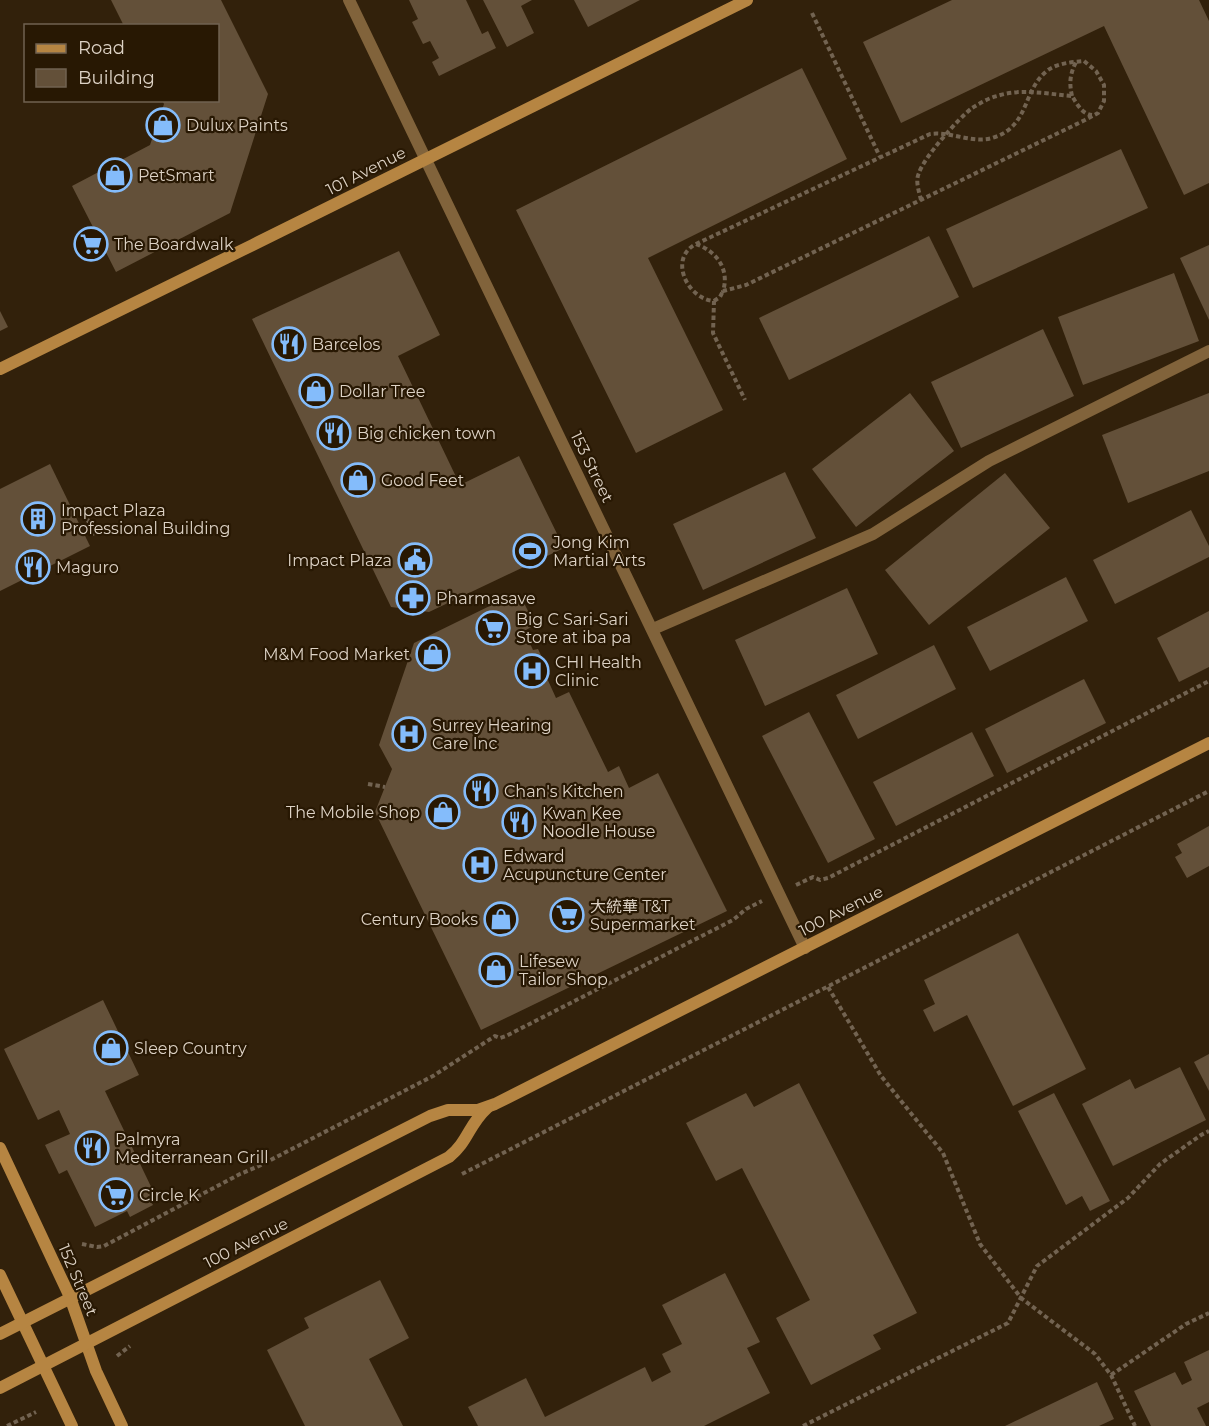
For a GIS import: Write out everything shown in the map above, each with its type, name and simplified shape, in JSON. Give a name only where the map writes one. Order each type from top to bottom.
[{"type":"main road","name":"101 Avenue","points":[[0,369],[169,288],[526,108],[747,0]]},
{"type":"main road","name":"100 Avenue","points":[[0,1334],[430,1116],[448,1110],[478,1110],[488,1107],[1209,743]]},
{"type":"main road","name":"100 Avenue","points":[[0,1388],[449,1157],[463,1143],[473,1123],[488,1107]]},
{"type":"main road","name":"152 Street","points":[[0,1148],[70,1297],[96,1371],[122,1426]]},
{"type":"main road","points":[[0,1275],[72,1426]]},
{"type":"street","name":"153 Street","points":[[349,0],[805,948]]},
{"type":"street","points":[[652,629],[873,534],[989,461],[1209,351]]},
{"type":"path","points":[[812,13],[880,157]]},
{"type":"path","points":[[696,244],[708,249],[718,258],[725,277],[723,291],[714,301],[708,301],[694,292],[684,274],[683,260],[686,252],[696,244],[930,134],[939,133],[987,140],[1005,133],[1020,119],[1033,86],[1049,69],[1084,61],[1096,71],[1104,85],[1104,101],[1098,113],[1093,116],[746,285],[723,291]]},
{"type":"path","points":[[1076,62],[1071,73],[1072,96],[1077,106],[1087,115],[1093,116]]},
{"type":"path","points":[[921,200],[917,182],[926,159],[965,115],[981,103],[999,95],[1022,92],[1072,96]]},
{"type":"path","points":[[714,301],[713,333],[746,400]]},
{"type":"path","points":[[84,512],[95,535]]},
{"type":"path","points":[[813,877],[820,880],[828,878],[1209,681]]},
{"type":"path","points":[[368,784],[385,787]]},
{"type":"path","points":[[458,1176],[1209,791]]},
{"type":"path","points":[[82,1244],[104,1246],[433,1076],[495,1036],[500,1038],[516,1031],[733,920],[746,909]]},
{"type":"path","points":[[828,987],[881,1076],[943,1153],[980,1244],[1021,1298],[1095,1354],[1111,1375],[1135,1426]]},
{"type":"path","points":[[803,1426],[1008,1323],[1037,1266],[1128,1198],[1160,1164],[1209,1131]]},
{"type":"path","points":[[1111,1375],[1186,1324],[1209,1313]]},
{"type":"path","points":[[117,1356],[139,1340]]},
{"type":"path","points":[[7,1426],[36,1412]]},
{"type":"building","points":[[111,0],[221,0],[268,94],[230,213],[116,272],[72,186],[150,145],[163,102],[219,102],[219,24],[123,24]]},
{"type":"building","points":[[409,0],[466,0],[482,34],[488,31],[496,48],[439,76],[432,62],[439,58],[430,41],[423,44],[412,22],[418,19]]},
{"type":"building","points":[[483,0],[532,0],[521,6],[534,33],[507,47]]},
{"type":"building","points":[[574,0],[640,0],[588,27]]},
{"type":"building","points":[[952,0],[1199,0],[1209,21],[1209,183],[1184,195],[1104,26],[901,123],[863,42]]},
{"type":"building","points":[[802,68],[847,159],[648,258],[723,410],[636,453],[516,210]]},
{"type":"building","points":[[1121,149],[1148,208],[973,288],[946,229]]},
{"type":"building","points":[[929,236],[959,297],[789,380],[759,318]]},
{"type":"building","points":[[1209,245],[1209,320],[1180,258]]},
{"type":"building","points":[[399,251],[440,335],[398,356],[460,485],[519,456],[564,548],[429,612],[391,607],[252,319]]},
{"type":"building","points":[[1174,273],[1199,341],[1083,385],[1058,317]]},
{"type":"building","points":[[0,311],[8,327],[0,331]]},
{"type":"building","points":[[1043,329],[1074,396],[961,448],[931,382]]},
{"type":"building","points":[[910,393],[954,451],[856,527],[812,469]]},
{"type":"building","points":[[1209,393],[1209,471],[1128,503],[1102,435]]},
{"type":"building","name":"Impact Plaza Professional Building","points":[[50,464],[90,546],[0,591],[0,489]]},
{"type":"building","points":[[785,472],[816,538],[703,590],[673,524]]},
{"type":"building","points":[[1005,473],[1050,528],[929,625],[885,570]]},
{"type":"building","points":[[1191,510],[1209,546],[1209,557],[1115,604],[1093,560]]},
{"type":"building","points":[[1066,577],[1088,621],[990,671],[967,627]]},
{"type":"building","points":[[847,588],[878,654],[765,706],[735,640]]},
{"type":"building","points":[[520,595],[535,625],[524,631],[533,650],[538,649],[550,674],[546,676],[556,698],[569,692],[608,772],[619,766],[629,788],[658,773],[727,911],[481,1030],[375,812],[392,769],[379,745],[414,643],[506,598],[507,602]]},
{"type":"building","points":[[1209,611],[1209,667],[1179,682],[1157,638]]},
{"type":"building","points":[[934,645],[956,689],[858,739],[836,695]]},
{"type":"building","points":[[1084,679],[1106,723],[1007,773],[985,729]]},
{"type":"building","points":[[809,712],[875,839],[828,863],[762,736]]},
{"type":"building","points":[[972,732],[994,776],[896,826],[873,782]]},
{"type":"building","points":[[1209,826],[1209,866],[1187,878],[1175,857],[1182,853],[1177,844]]},
{"type":"building","points":[[1018,933],[1086,1069],[1013,1106],[967,1015],[934,1032],[923,1010],[935,1004],[924,980]]},
{"type":"building","points":[[103,1000],[139,1075],[105,1091],[156,1197],[150,1200],[153,1205],[130,1217],[127,1211],[95,1227],[67,1170],[59,1174],[45,1145],[70,1134],[59,1110],[38,1120],[4,1049]]},
{"type":"building","points":[[1209,1054],[1209,1091],[1194,1062]]},
{"type":"building","points":[[1180,1067],[1206,1120],[1113,1166],[1082,1104],[1130,1079],[1135,1089]]},
{"type":"building","points":[[799,1083],[917,1313],[873,1335],[881,1349],[811,1385],[776,1318],[810,1300],[742,1168],[716,1181],[686,1123],[746,1093],[754,1107]]},
{"type":"building","points":[[1054,1093],[1110,1201],[1090,1211],[1082,1196],[1066,1205],[1018,1111]]},
{"type":"building","points":[[725,1273],[760,1342],[747,1348],[770,1393],[704,1426],[478,1426],[468,1407],[526,1378],[545,1417],[645,1367],[652,1382],[671,1372],[662,1354],[682,1344],[662,1305]]},
{"type":"building","points":[[380,1280],[409,1338],[369,1359],[403,1426],[305,1426],[267,1350],[309,1328],[304,1318]]},
{"type":"building","points":[[1209,1350],[1209,1402],[1197,1408],[1206,1426],[1151,1426],[1134,1391],[1175,1372],[1182,1385],[1192,1380],[1184,1362]]},
{"type":"building","points":[[1097,1382],[1114,1419],[1099,1426],[1005,1426]]},
{"type":"place","name":"Dulux Paints","points":[[163,125]]},
{"type":"place","name":"PetSmart","points":[[115,175]]},
{"type":"place","name":"The Boardwalk","points":[[91,244]]},
{"type":"place","name":"Barcelos","points":[[289,344]]},
{"type":"place","name":"Dollar Tree","points":[[316,391]]},
{"type":"place","name":"Big chicken town","points":[[334,433]]},
{"type":"place","name":"Good Feet","points":[[358,480]]},
{"type":"place","name":"Impact Plaza Professional Building","points":[[38,519]]},
{"type":"place","name":"Jong Kim Martial Arts","points":[[530,551]]},
{"type":"place","name":"Impact Plaza","points":[[415,560]]},
{"type":"place","name":"Maguro","points":[[33,567]]},
{"type":"place","name":"Pharmasave","points":[[413,598]]},
{"type":"place","name":"Big C Sari-Sari Store at iba pa","points":[[493,628]]},
{"type":"place","name":"M&M Food Market","points":[[433,654]]},
{"type":"place","name":"CHI Health Clinic","points":[[532,671]]},
{"type":"place","name":"Surrey Hearing Care Inc","points":[[409,734]]},
{"type":"place","name":"Chan's Kitchen","points":[[481,791]]},
{"type":"place","name":"The Mobile Shop","points":[[443,812]]},
{"type":"place","name":"Kwan Kee Noodle House","points":[[519,822]]},
{"type":"place","name":"Edward Acupuncture Center","points":[[480,865]]},
{"type":"place","name":"大統華 T&T Supermarket","points":[[567,915]]},
{"type":"place","name":"Century Books","points":[[501,919]]},
{"type":"place","name":"Lifesew Tailor Shop","points":[[496,970]]},
{"type":"place","name":"Sleep Country","points":[[111,1048]]},
{"type":"place","name":"Palmyra Mediterranean Grill","points":[[92,1148]]},
{"type":"place","name":"Circle K","points":[[116,1195]]}]
